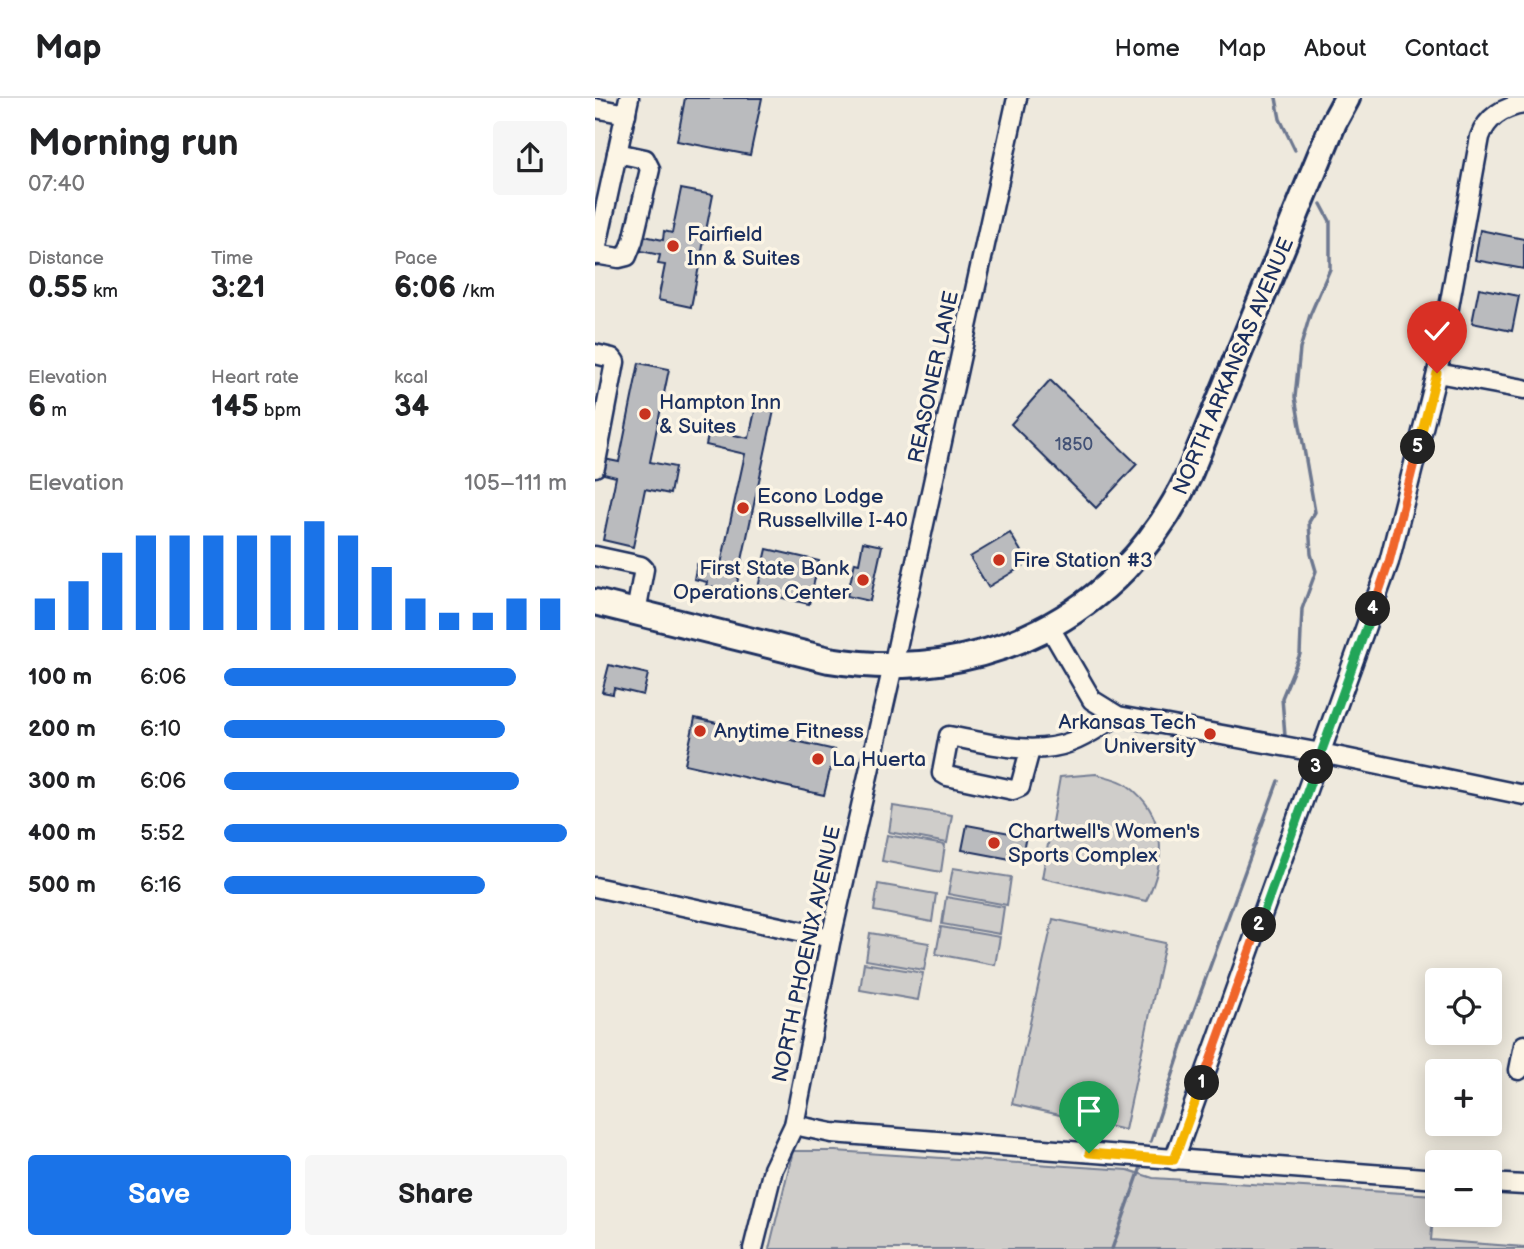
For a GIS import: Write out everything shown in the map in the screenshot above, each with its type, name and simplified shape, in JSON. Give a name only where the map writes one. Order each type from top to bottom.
[{"type":"highway","name":"NORTH ARKANSAS AVENUE","points":[[595,602],[829,660],[893,666],[936,664],[1014,643],[1049,626],[1084,604],[1125,569],[1152,539],[1175,505],[1334,122],[1347,98]]},
{"type":"street","name":"REASONER LANE","points":[[893,666],[1017,98]]},
{"type":"street","points":[[1174,1160],[1389,562],[1437,373],[1480,137],[1494,115],[1524,104]]},
{"type":"street","points":[[595,108],[628,106],[617,153],[601,196],[595,254],[619,258],[627,256],[633,241],[650,169],[645,159],[617,153]]},
{"type":"street","points":[[595,354],[613,358],[615,367],[595,467]]},
{"type":"street","points":[[1437,373],[1524,389]]},
{"type":"street","points":[[595,556],[641,566],[644,569],[636,612]]},
{"type":"street","points":[[1049,626],[1092,700],[1118,716],[1321,753],[1524,795]]},
{"type":"street","name":"NORTH PHOENIX AVENUE","points":[[753,1249],[773,1169],[794,1125],[831,938],[893,666]]},
{"type":"street","points":[[1030,750],[1020,787],[1013,790],[942,773],[949,736],[1030,750],[1057,747],[1075,741],[1118,716]]},
{"type":"street","points":[[595,887],[831,938]]},
{"type":"street","points":[[1519,1070],[1524,1045]]},
{"type":"street","points":[[794,1125],[832,1133],[1425,1178]]},
{"type":"street","points":[[1502,1182],[1523,1180]]},
{"type":"shaded area","points":[[1096,774],[1127,785],[1150,810],[1156,824],[1160,854],[1158,870],[1146,901],[1042,878],[1060,777]]},
{"type":"shaded area","points":[[893,806],[952,815],[947,843],[889,832]]},
{"type":"shaded area","points":[[887,835],[945,845],[941,872],[882,861]]},
{"type":"shaded area","points":[[953,868],[1011,877],[1007,905],[948,894]]},
{"type":"shaded area","points":[[878,884],[936,894],[932,922],[874,911]]},
{"type":"shaded area","points":[[946,897],[1004,907],[1000,934],[942,924]]},
{"type":"shaded area","points":[[1053,919],[1165,943],[1125,1130],[1012,1104]]},
{"type":"shaded area","points":[[941,927],[1000,937],[995,965],[936,954]]},
{"type":"shaded area","points":[[870,933],[929,943],[924,970],[866,960]]},
{"type":"shaded area","points":[[864,963],[923,973],[918,1000],[860,990]]},
{"type":"shaded area","points":[[793,1151],[835,1151],[1128,1170],[1153,1178],[1425,1194],[1425,1227],[1432,1227],[1431,1240],[1524,1247],[1524,1249],[769,1249]]},
{"type":"building","points":[[685,98],[762,98],[750,155],[677,141]]},
{"type":"building","name":"Fairfield Inn & Suites","points":[[681,189],[713,195],[691,307],[658,300],[665,265],[658,264],[660,255],[641,251],[644,236],[663,240],[664,231],[672,233]]},
{"type":"building","points":[[1480,230],[1524,239],[1524,269],[1475,260]]},
{"type":"building","points":[[1479,288],[1519,296],[1512,331],[1472,323]]},
{"type":"building","name":"Hampton Inn & Suites","points":[[639,363],[669,369],[650,462],[675,467],[670,494],[645,489],[633,547],[603,540],[616,477],[596,472],[599,458],[619,462]]},
{"type":"building","points":[[1050,380],[1137,464],[1096,508],[1011,424]]},
{"type":"building","name":"Econo Lodge Russellville I-40","points":[[758,397],[776,401],[735,593],[706,586],[707,582],[694,579],[697,564],[710,567],[711,562],[721,564],[745,454],[706,445],[709,430],[749,438]]},
{"type":"building","name":"Fire Station #3","points":[[1010,533],[1028,563],[988,587],[970,557]]},
{"type":"building","name":"First State Bank Operations Center","points":[[863,542],[882,546],[870,601],[847,596],[855,562],[859,563]]},
{"type":"building","points":[[767,549],[819,561],[809,604],[757,592]]},
{"type":"building","points":[[609,665],[648,674],[643,695],[614,688],[613,694],[602,692]]},
{"type":"building","points":[[695,718],[835,750],[824,795],[685,764]]},
{"type":"building","name":"Chartwell's Women's Sports Complex","points":[[967,825],[1026,836],[1021,861],[962,850]]},
{"type":"waterway","points":[[1276,98],[1280,119],[1295,150]]},
{"type":"waterway","points":[[1285,736],[1282,698],[1300,654],[1302,609],[1316,571],[1311,554],[1309,522],[1315,512],[1295,397],[1300,349],[1310,315],[1330,269],[1330,221],[1321,204]]},
{"type":"waterway","points":[[1151,1141],[1192,1016],[1278,781]]},
{"type":"waterway","points":[[1112,1249],[1141,1167]]},
{"type":"place","name":"Fairfield Inn & Suites","points":[[673,246]]},
{"type":"place","name":"Hampton Inn & Suites","points":[[645,414]]},
{"type":"place","name":"Econo Lodge Russellville I-40","points":[[743,508]]},
{"type":"place","name":"Fire Station #3","points":[[999,560]]},
{"type":"place","name":"First State Bank Operations Center","points":[[863,580]]},
{"type":"place","name":"Anytime Fitness","points":[[700,731]]},
{"type":"place","name":"Arkansas Tech University","points":[[1210,734]]},
{"type":"place","name":"La Huerta","points":[[818,759]]},
{"type":"place","name":"Chartwell's Women's Sports Complex","points":[[994,843]]},
{"type":"route","points":[[1089,1153],[1174,1160],[1389,562],[1437,373]]}]
